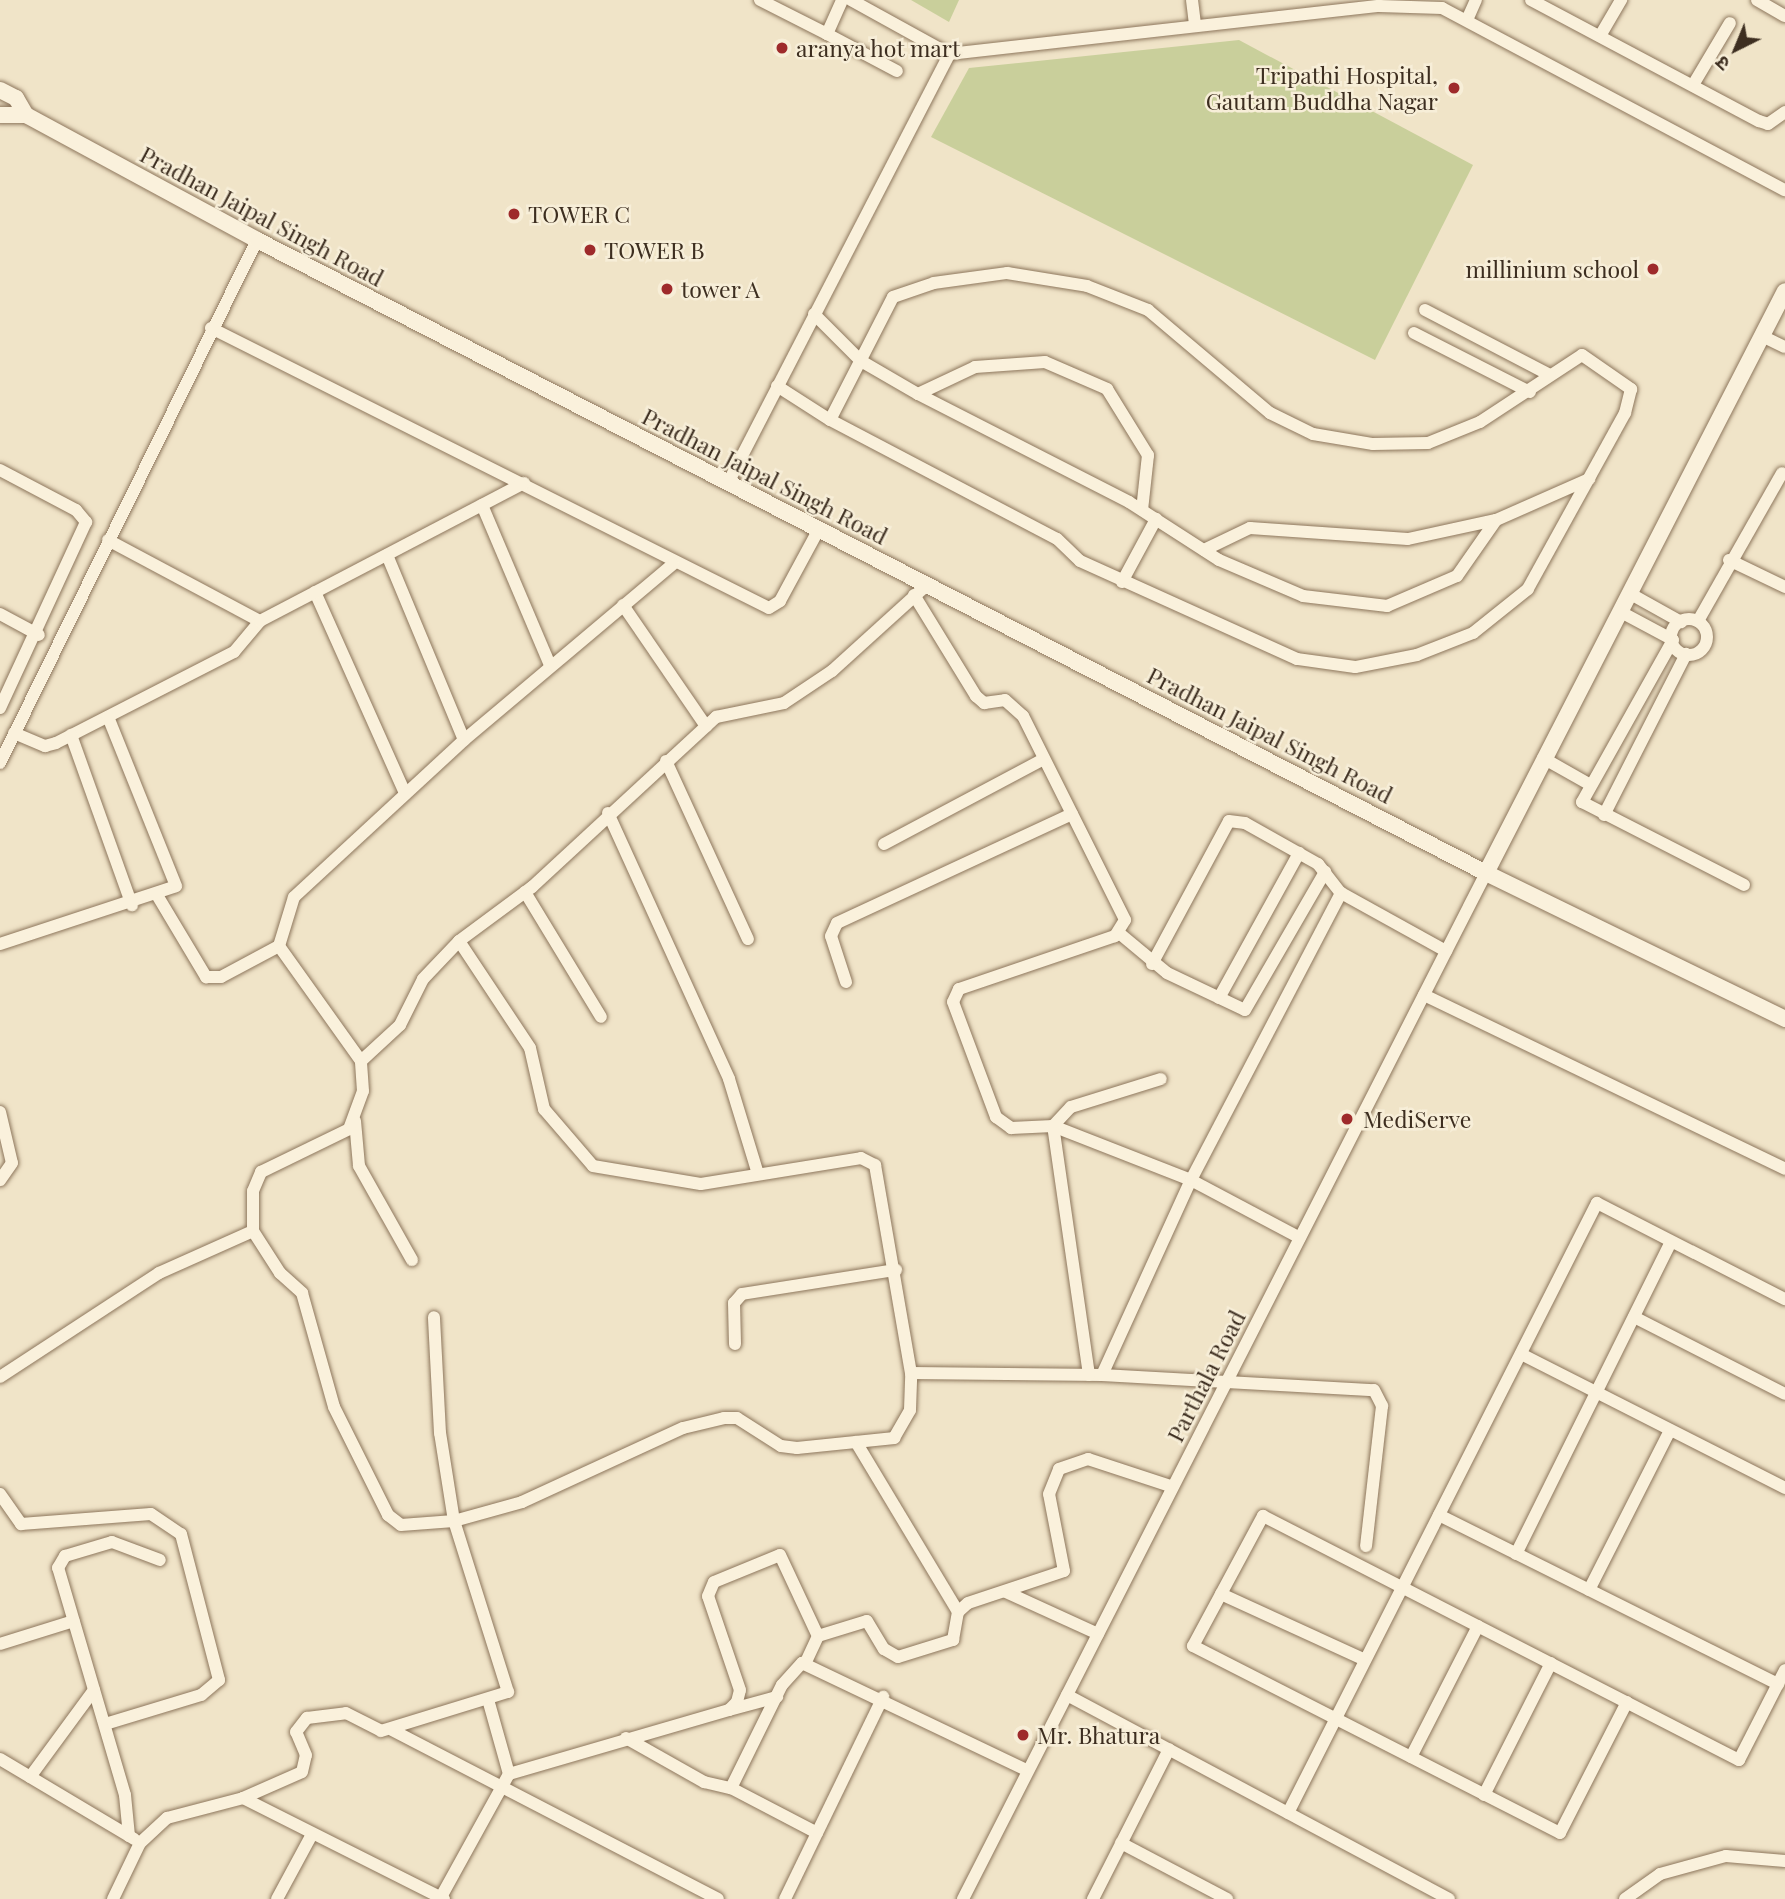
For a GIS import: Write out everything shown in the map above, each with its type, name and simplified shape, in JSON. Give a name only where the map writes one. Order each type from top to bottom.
[{"type":"street","points":[[760,0],[897,71]]},
{"type":"street","points":[[827,34],[842,0]]},
{"type":"street","points":[[851,0],[949,54],[1195,25],[1407,4],[1442,8],[1785,190]]},
{"type":"street","points":[[1192,0],[1195,25]]},
{"type":"street","points":[[1466,20],[1476,0]]},
{"type":"street","points":[[1531,0],[1768,124],[1785,112]]},
{"type":"street","points":[[1600,36],[1621,0]]},
{"type":"street","points":[[1757,0],[1785,16]]},
{"type":"street","points":[[1693,85],[1730,23]]},
{"type":"street","points":[[728,483],[949,54]]},
{"type":"street","name":"Pradhan Jaipal Singh Road","points":[[0,90],[16,98],[26,115],[257,240],[819,529],[920,590],[1785,1019]]},
{"type":"street","points":[[0,116],[26,115]]},
{"type":"street","points":[[0,761],[211,328],[257,240]]},
{"type":"street","points":[[777,386],[830,420],[1057,539],[1080,561],[1122,582],[1297,659],[1355,667],[1417,655],[1473,633],[1528,589],[1589,479],[1631,389],[1582,355],[1550,375],[1530,392],[1480,422],[1428,443],[1373,444],[1313,434],[1270,413],[1148,310],[1087,286],[1007,273],[934,283],[893,297],[830,420]]},
{"type":"street","points":[[1486,873],[1785,291]]},
{"type":"street","points":[[1425,310],[1550,375]]},
{"type":"street","points":[[814,314],[861,361],[918,394],[1142,510],[1204,550],[1303,596],[1387,606],[1457,576],[1496,520]]},
{"type":"street","points":[[211,328],[524,482],[673,564],[774,607],[819,529]]},
{"type":"street","points":[[1414,333],[1530,392]]},
{"type":"street","points":[[1762,336],[1785,348]]},
{"type":"street","points":[[918,394],[975,367],[1045,362],[1107,389],[1148,454],[1142,510]]},
{"type":"street","points":[[0,470],[76,510],[86,522],[39,635],[0,708]]},
{"type":"street","points":[[1698,621],[1729,560],[1784,471]]},
{"type":"street","points":[[1204,550],[1250,528],[1408,539],[1496,520],[1589,479]]},
{"type":"street","points":[[15,733],[45,746],[108,717],[234,652],[260,621],[524,482]]},
{"type":"street","points":[[482,505],[550,665]]},
{"type":"street","points":[[1122,582],[1156,519]]},
{"type":"street","points":[[108,540],[260,621]]},
{"type":"street","points":[[387,555],[464,740]]},
{"type":"street","points":[[1729,560],[1785,587]]},
{"type":"street","points":[[158,895],[206,977],[221,977],[279,946],[294,897],[464,740],[673,564]]},
{"type":"street","points":[[412,1261],[359,1166],[355,1119],[361,1061],[400,1025],[424,979],[459,941],[525,892],[608,813],[706,726],[738,710],[784,703],[832,671],[920,590],[976,696],[1016,706],[1125,920],[1119,933],[967,983],[955,996],[996,1117],[1011,1128],[1054,1126],[1191,1180],[1300,1238]]},
{"type":"street","points":[[315,592],[405,793]]},
{"type":"street","points":[[1629,593],[1681,622],[1698,621]]},
{"type":"street","points":[[623,605],[706,726]]},
{"type":"street","points":[[1619,611],[1672,640],[1686,654]]},
{"type":"street","points":[[0,614],[39,635]]},
{"type":"street","points":[[1604,815],[1686,654],[1702,650],[1707,640],[1698,621]]},
{"type":"street","points":[[1681,622],[1589,784],[1583,802],[1744,885]]},
{"type":"street","points":[[0,944],[132,905],[176,886],[173,872],[108,717]]},
{"type":"street","points":[[71,735],[132,905]]},
{"type":"street","points":[[1543,758],[1589,784]]},
{"type":"street","points":[[884,844],[1044,759]]},
{"type":"street","points":[[666,761],[748,939]]},
{"type":"street","points":[[608,813],[729,1079],[758,1174]]},
{"type":"street","points":[[846,982],[831,936],[837,923],[1072,814]]},
{"type":"street","points":[[1152,964],[1223,825],[1245,823],[1299,853],[1325,872],[1342,893],[1446,951]]},
{"type":"street","points":[[1219,998],[1299,853]]},
{"type":"street","points":[[1119,933],[1152,964],[1219,998],[1249,1006],[1325,872]]},
{"type":"street","name":"Parthala Road","points":[[963,1899],[1486,873]]},
{"type":"street","points":[[525,892],[601,1017]]},
{"type":"street","points":[[1096,1375],[1191,1180],[1342,893]]},
{"type":"street","points":[[355,1119],[342,1135],[261,1172],[253,1191],[253,1231],[280,1273],[302,1293],[326,1387],[388,1515],[401,1525],[454,1521],[557,1488],[683,1428],[724,1418],[737,1418],[781,1446],[894,1438],[905,1425],[911,1373],[879,1179],[867,1159],[688,1184],[593,1166],[544,1109],[530,1048],[459,941]]},
{"type":"street","points":[[279,946],[361,1061]]},
{"type":"street","points":[[1424,995],[1785,1169]]},
{"type":"street","points":[[1054,1126],[1071,1107],[1161,1079]]},
{"type":"street","points":[[0,1112],[12,1163],[0,1180]]},
{"type":"street","points":[[1054,1126],[1096,1375]]},
{"type":"street","points":[[1287,1813],[1597,1203],[1785,1299]]},
{"type":"street","points":[[0,1377],[159,1273],[253,1231]]},
{"type":"street","points":[[1516,1554],[1671,1242]]},
{"type":"street","points":[[735,1344],[733,1303],[742,1294],[896,1270]]},
{"type":"street","points":[[135,1839],[166,1818],[243,1798],[302,1772],[306,1755],[296,1732],[307,1718],[346,1713],[371,1729],[393,1730],[502,1699],[509,1683],[454,1521],[440,1433],[434,1317]]},
{"type":"street","points":[[1634,1317],[1785,1394]]},
{"type":"street","points":[[1521,1354],[1784,1486]]},
{"type":"street","points":[[911,1373],[1096,1375],[1226,1383],[1361,1387],[1380,1396],[1366,1546]]},
{"type":"street","points":[[1589,1590],[1670,1430]]},
{"type":"street","points":[[732,1788],[790,1671],[804,1664],[818,1636],[867,1621],[884,1649],[898,1657],[953,1640],[958,1612],[856,1442]]},
{"type":"street","points":[[958,1612],[1064,1571],[1049,1494],[1059,1469],[1074,1460],[1100,1461],[1173,1487]]},
{"type":"street","points":[[0,1494],[21,1524],[151,1514],[181,1534],[219,1680],[201,1695],[105,1724]]},
{"type":"street","points":[[1439,1515],[1778,1684]]},
{"type":"street","points":[[1626,1702],[1560,1833],[1193,1646],[1263,1516],[1551,1663],[1739,1760],[1785,1670]]},
{"type":"street","points":[[113,1899],[135,1839],[105,1724],[58,1568],[65,1556],[112,1542],[160,1560]]},
{"type":"street","points":[[729,1710],[740,1690],[708,1596],[714,1582],[779,1555],[818,1636]]},
{"type":"street","points":[[1006,1592],[1098,1634]]},
{"type":"street","points":[[1221,1594],[1365,1660]]},
{"type":"street","points":[[0,1644],[74,1621]]},
{"type":"street","points":[[1411,1758],[1478,1626]]},
{"type":"street","points":[[1484,1795],[1551,1663]]},
{"type":"street","points":[[804,1664],[883,1698],[1028,1771]]},
{"type":"street","points":[[30,1777],[94,1690]]},
{"type":"street","points":[[1067,1695],[1449,1899]]},
{"type":"street","points":[[243,1798],[311,1836],[443,1898],[498,1788],[509,1774],[626,1738],[776,1697]]},
{"type":"street","points":[[785,1899],[883,1698]]},
{"type":"street","points":[[489,1703],[509,1774]]},
{"type":"street","points":[[393,1730],[498,1788],[718,1899]]},
{"type":"street","points":[[626,1738],[720,1790],[732,1788],[817,1833]]},
{"type":"street","points":[[1093,1899],[1169,1749]]},
{"type":"street","points":[[0,1759],[135,1839]]},
{"type":"street","points":[[277,1899],[311,1836]]},
{"type":"street","points":[[1121,1843],[1227,1899]]},
{"type":"street","points":[[1625,1899],[1660,1874],[1726,1856],[1785,1861]]},
{"type":"green space","points":[[911,0],[959,0],[949,22]]},
{"type":"green space","points":[[1239,40],[1473,165],[1375,360],[931,137],[969,68]]},
{"type":"place","name":"aranya hot mart","points":[[782,48]]},
{"type":"place","name":"Tripathi Hospital, Gautam Buddha Nagar","points":[[1454,88]]},
{"type":"place","name":"TOWER C","points":[[514,214]]},
{"type":"place","name":"TOWER B","points":[[590,250]]},
{"type":"place","name":"millinium school","points":[[1653,269]]},
{"type":"place","name":"tower A","points":[[667,289]]},
{"type":"place","name":"MediServe","points":[[1347,1119]]},
{"type":"place","name":"Mr. Bhatura","points":[[1023,1735]]}]
